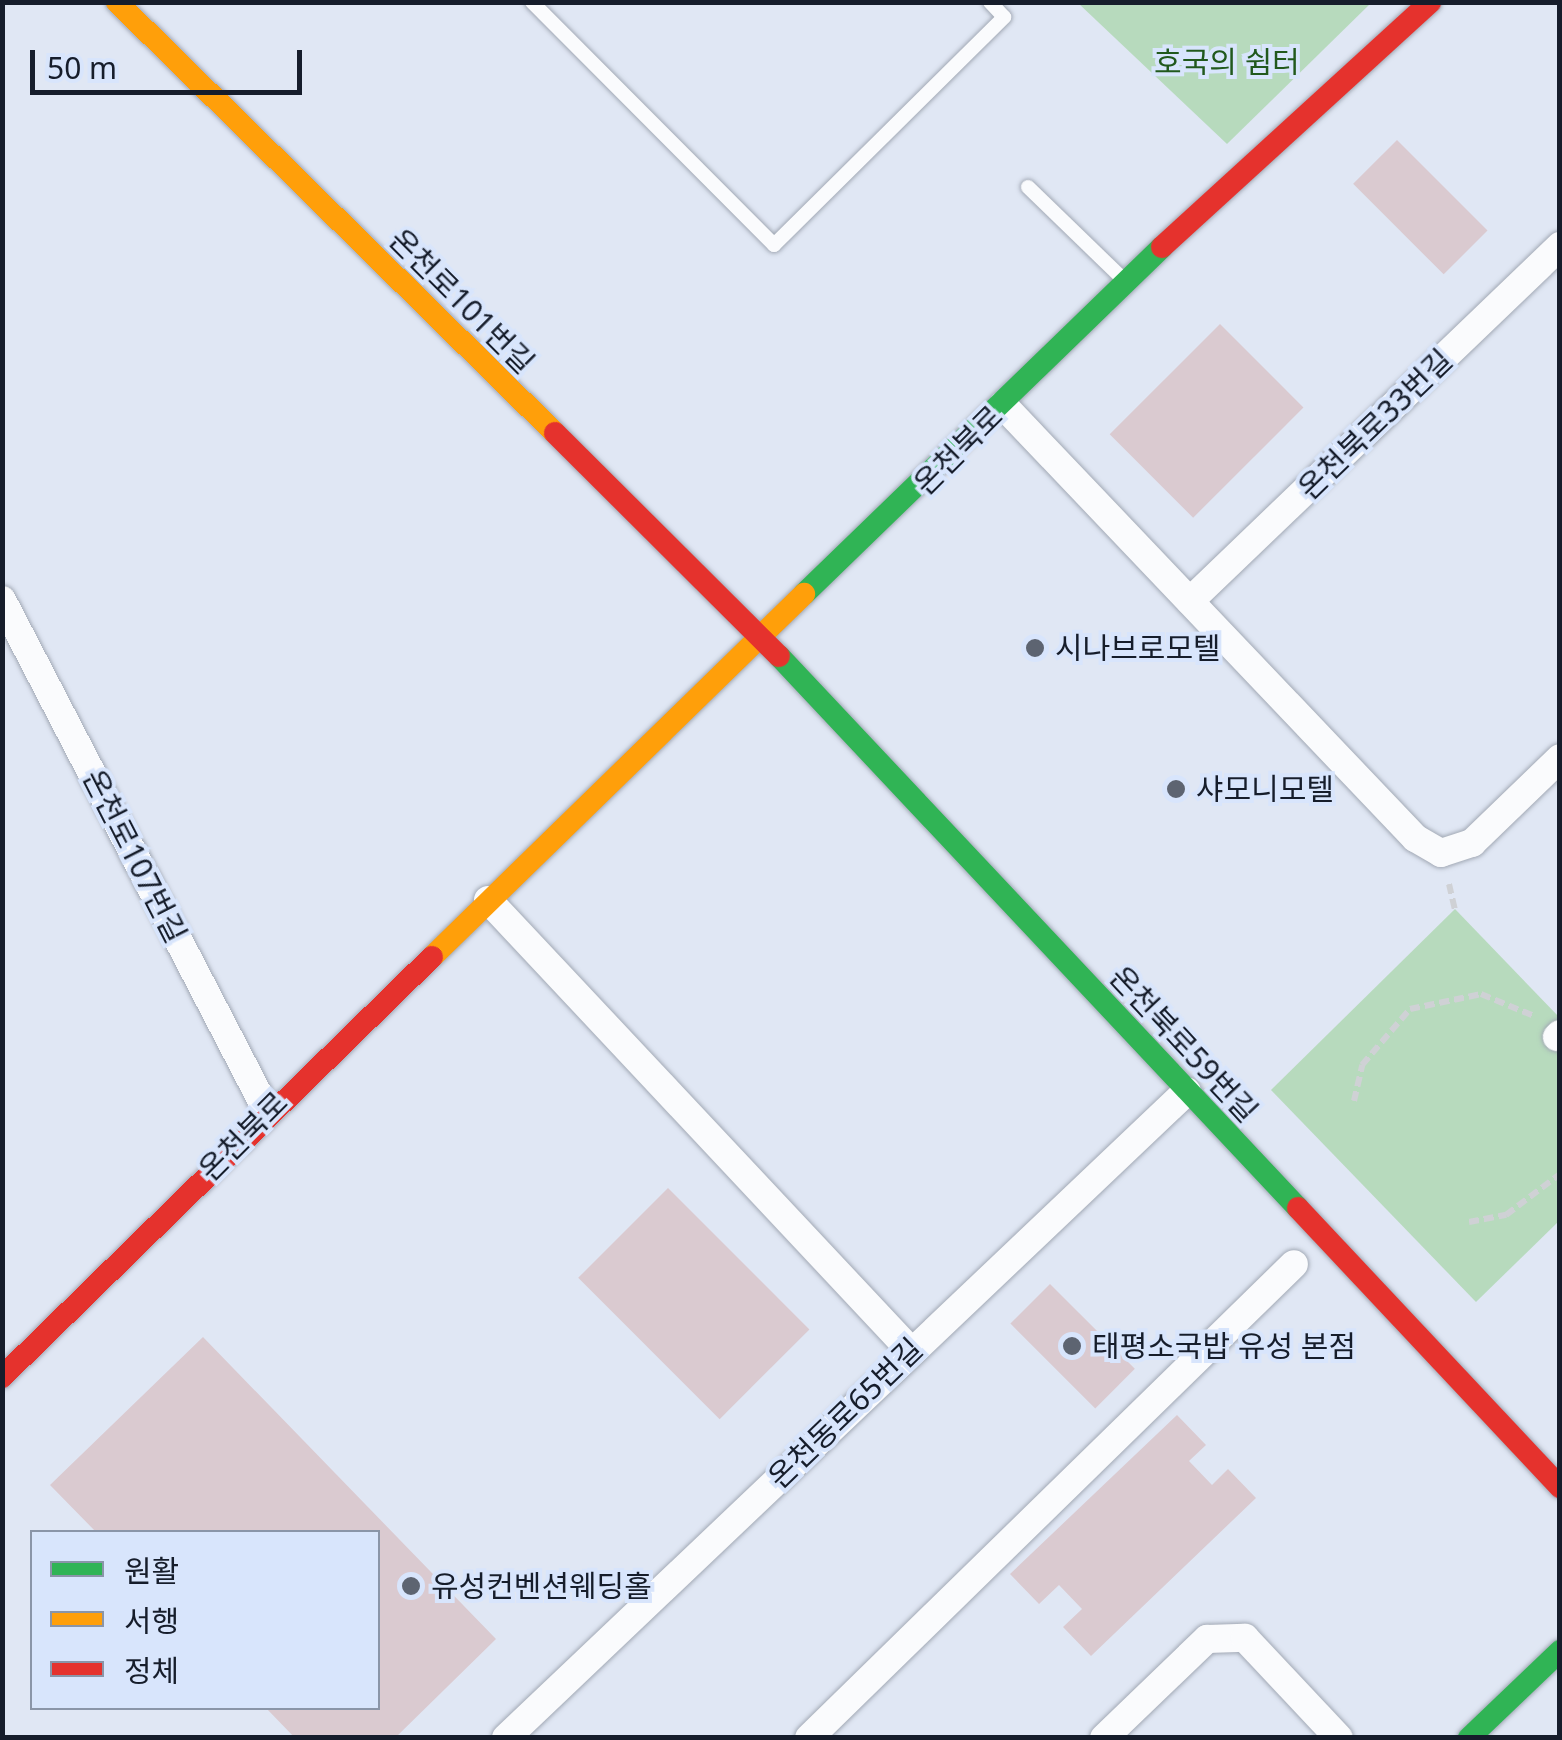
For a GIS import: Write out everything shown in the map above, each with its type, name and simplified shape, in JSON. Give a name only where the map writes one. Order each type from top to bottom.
[{"type":"street","name":"온천로101번길","points":[[117,2],[766,642]]},
{"type":"street","name":"온천북로","points":[[2,1377],[267,1111],[766,642],[1125,281],[1430,2]]},
{"type":"street","name":"온천북로33번길","points":[[1190,601],[1560,246]]},
{"type":"street","points":[[1003,405],[1415,838],[1441,853],[1472,842],[1560,758]]},
{"type":"street","name":"온천로107번길","points":[[2,600],[267,1111]]},
{"type":"street","name":"온천북로59번길","points":[[766,642],[1560,1488]]},
{"type":"street","points":[[488,900],[910,1350]]},
{"type":"street","name":"온천동로65번길","points":[[506,1738],[910,1350],[1187,1091]]},
{"type":"street","points":[[809,1738],[1294,1264]]},
{"type":"street","points":[[1104,1738],[1207,1639],[1244,1638],[1338,1738]]},
{"type":"street","points":[[1469,1738],[1560,1651]]},
{"type":"lane","points":[[532,2],[774,245],[1004,17],[990,2]]},
{"type":"lane","points":[[1028,187],[1125,281]]},
{"type":"path","points":[[1354,1102],[1382,1033],[1444,995],[1517,1004],[1558,1036]]},
{"type":"path","points":[[1469,1222],[1506,1216],[1560,1174]]},
{"type":"green space","name":"호국의 쉼터","points":[[1078,3],[1371,3],[1227,144]]},
{"type":"green space","points":[[1455,909],[1559,1017],[1559,1221],[1476,1302],[1271,1090]]},
{"type":"building","points":[[1397,140],[1488,231],[1444,274],[1353,184]]},
{"type":"building","points":[[1220,324],[1303,407],[1193,518],[1110,434]]},
{"type":"building","points":[[668,1188],[809,1329],[720,1419],[578,1278]]},
{"type":"building","name":"태평소국밥 유성 본점","points":[[1050,1284],[1135,1369],[1095,1408],[1010,1324]]},
{"type":"building","name":"유성컨벤션웨딩홀","points":[[203,1337],[496,1639],[395,1738],[295,1738],[268,1710],[380,1710],[380,1530],[94,1530],[50,1485]]},
{"type":"building","points":[[1177,1415],[1206,1445],[1189,1461],[1212,1485],[1228,1469],[1256,1498],[1091,1656],[1063,1627],[1082,1609],[1059,1585],[1039,1604],[1010,1574]]},
{"type":"traffic: fast","points":[[804,594],[1162,247]]},
{"type":"traffic: fast","points":[[779,656],[1298,1208]]},
{"type":"traffic: fast","points":[[1469,1738],[1560,1651]]},
{"type":"traffic: slow","points":[[117,2],[555,433]]},
{"type":"traffic: slow","points":[[432,957],[804,594]]},
{"type":"traffic: jam","points":[[1162,247],[1430,2]]},
{"type":"traffic: jam","points":[[555,433],[779,656]]},
{"type":"traffic: jam","points":[[2,1377],[432,957]]},
{"type":"traffic: jam","points":[[1298,1208],[1560,1487]]},
{"type":"place","name":"시나브로모텔","points":[[1035,648]]},
{"type":"place","name":"샤모니모텔","points":[[1176,789]]},
{"type":"place","name":"태평소국밥 유성 본점","points":[[1072,1346]]},
{"type":"place","name":"유성컨벤션웨딩홀","points":[[411,1586]]}]
